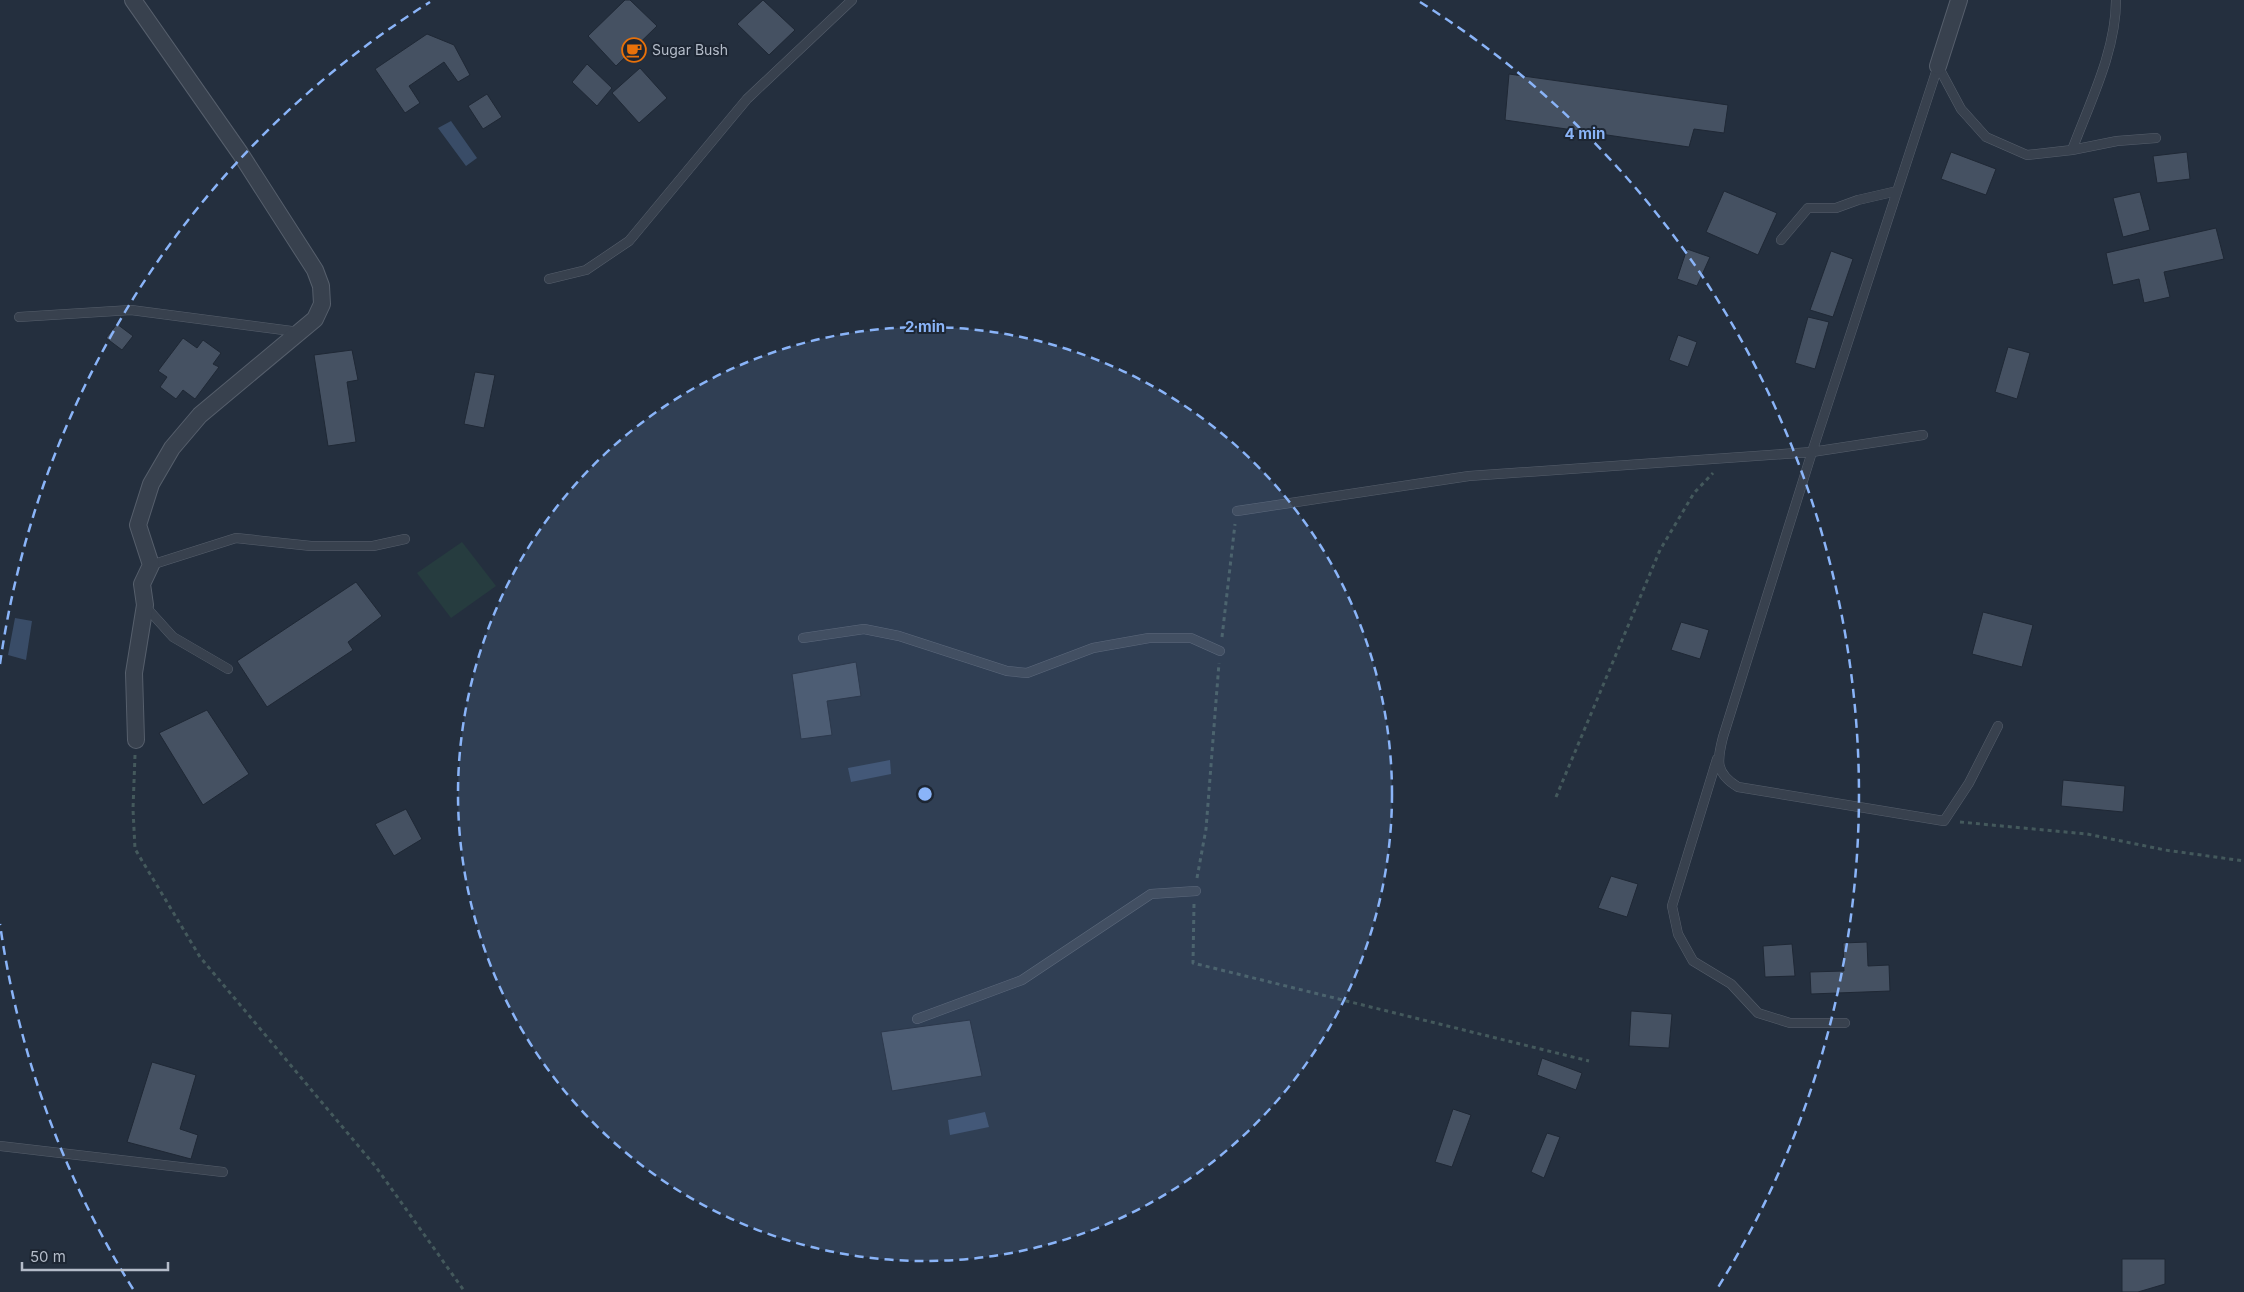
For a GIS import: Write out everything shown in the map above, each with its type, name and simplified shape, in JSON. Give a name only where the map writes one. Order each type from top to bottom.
[{"type":"street","points":[[133,0],[240,153],[315,270],[321,286],[322,304],[315,319],[200,416],[172,448],[151,484],[138,525],[152,565],[142,584],[144,605],[134,673],[136,740]]},
{"type":"street","points":[[1938,66],[1959,0]]},
{"type":"lane","points":[[549,279],[586,270],[629,241],[747,99],[852,0]]},
{"type":"lane","points":[[2072,150],[2102,71],[2116,23],[2116,0]]},
{"type":"lane","points":[[1938,66],[1961,109],[1986,138],[2027,155],[2072,150],[2117,141],[2156,138]]},
{"type":"lane","points":[[1845,1023],[1790,1023],[1758,1013],[1731,984],[1693,961],[1678,934],[1672,906],[1812,452],[1938,66]]},
{"type":"lane","points":[[1781,240],[1808,208],[1836,208],[1858,200],[1897,191]]},
{"type":"lane","points":[[19,317],[131,310],[299,332]]},
{"type":"lane","points":[[1237,511],[1469,476],[1812,452],[1923,434]]},
{"type":"lane","points":[[152,565],[236,538],[311,546],[373,546],[405,539]]},
{"type":"lane","points":[[144,605],[173,637],[228,669]]},
{"type":"lane","points":[[803,638],[864,629],[899,636],[1007,671],[1027,673],[1093,648],[1149,638],[1191,638],[1220,651]]},
{"type":"lane","points":[[1720,752],[1719,766],[1725,779],[1738,787],[1944,821],[1969,783],[1998,726]]},
{"type":"lane","points":[[917,1019],[1022,980],[1151,894],[1196,891]]},
{"type":"lane","points":[[0,1146],[223,1172]]},
{"type":"path","points":[[1556,797],[1660,550],[1694,493],[1727,458]]},
{"type":"path","points":[[1237,511],[1220,651],[1206,829],[1193,918],[1193,963],[1589,1061]]},
{"type":"path","points":[[136,740],[133,809],[136,849],[200,957],[376,1167],[466,1292]]},
{"type":"path","points":[[1944,821],[2087,834],[2165,850],[2244,861]]},
{"type":"green space","points":[[462,542],[496,586],[451,618],[417,573]]},
{"type":"water","points":[[451,121],[477,158],[466,166],[438,128]]},
{"type":"water","points":[[15,618],[32,621],[26,660],[8,655]]},
{"type":"water","points":[[890,760],[891,774],[851,782],[848,768]]},
{"type":"water","points":[[985,1112],[989,1127],[950,1135],[948,1120]]},
{"type":"building","points":[[625,0],[630,0],[657,26],[616,66],[588,36]]},
{"type":"building","points":[[763,0],[795,30],[769,55],[737,24]]},
{"type":"building","points":[[427,34],[454,45],[470,75],[458,82],[444,62],[409,86],[420,103],[405,113],[375,69]]},
{"type":"building","points":[[587,64],[612,88],[597,106],[572,82]]},
{"type":"building","points":[[640,68],[667,98],[639,123],[612,93]]},
{"type":"building","points":[[1509,74],[1728,105],[1724,133],[1694,129],[1689,147],[1505,120]]},
{"type":"building","points":[[487,94],[502,117],[483,129],[468,106]]},
{"type":"building","points":[[1951,152],[1996,169],[1986,195],[1941,179]]},
{"type":"building","points":[[2187,152],[2190,179],[2157,183],[2153,156]]},
{"type":"building","points":[[1724,191],[1777,213],[1758,255],[1706,232]]},
{"type":"building","points":[[2140,192],[2150,230],[2123,237],[2113,198]]},
{"type":"building","points":[[2216,228],[2224,259],[2164,272],[2170,297],[2144,303],[2139,279],[2113,285],[2106,253]]},
{"type":"building","points":[[1687,249],[1710,257],[1697,286],[1677,279]]},
{"type":"building","points":[[1831,251],[1853,259],[1833,317],[1810,310]]},
{"type":"building","points":[[1808,317],[1829,322],[1815,369],[1795,363]]},
{"type":"building","points":[[117,324],[133,336],[122,350],[106,338]]},
{"type":"building","points":[[1678,335],[1697,342],[1688,367],[1669,360]]},
{"type":"building","points":[[183,338],[197,348],[203,340],[221,353],[213,364],[219,367],[195,399],[183,390],[176,399],[160,387],[167,377],[158,371]]},
{"type":"building","points":[[2008,347],[2030,353],[2017,399],[1995,392]]},
{"type":"building","points":[[352,350],[358,380],[347,382],[356,442],[328,446],[314,355]]},
{"type":"building","points":[[475,372],[495,375],[484,428],[464,424]]},
{"type":"building","points":[[356,582],[382,616],[348,642],[353,650],[267,707],[237,661]]},
{"type":"building","points":[[1983,612],[2033,625],[2022,667],[1972,654]]},
{"type":"building","points":[[1681,622],[1709,630],[1700,659],[1671,650]]},
{"type":"building","points":[[856,662],[861,696],[827,701],[832,735],[801,739],[792,674]]},
{"type":"building","points":[[207,710],[249,774],[203,805],[159,733]]},
{"type":"building","points":[[2063,780],[2125,786],[2123,812],[2061,806]]},
{"type":"building","points":[[406,809],[422,839],[394,856],[375,824]]},
{"type":"building","points":[[1611,876],[1638,884],[1627,917],[1598,908]]},
{"type":"building","points":[[1867,942],[1868,966],[1889,965],[1890,991],[1811,994],[1810,972],[1844,971],[1843,943]]},
{"type":"building","points":[[1792,944],[1795,976],[1765,977],[1763,946]]},
{"type":"building","points":[[1631,1011],[1672,1014],[1669,1048],[1629,1046]]},
{"type":"building","points":[[970,1020],[982,1076],[892,1091],[881,1032]]},
{"type":"building","points":[[1542,1058],[1582,1073],[1576,1090],[1537,1075]]},
{"type":"building","points":[[152,1062],[196,1075],[180,1129],[198,1135],[191,1159],[127,1142]]},
{"type":"building","points":[[1453,1109],[1471,1115],[1452,1167],[1435,1162]]},
{"type":"building","points":[[1547,1133],[1560,1137],[1544,1178],[1531,1172]]},
{"type":"building","points":[[2122,1259],[2165,1259],[2165,1284],[2138,1292],[2122,1292]]},
{"type":"place","name":"Sugar Bush","points":[[634,50]]}]
